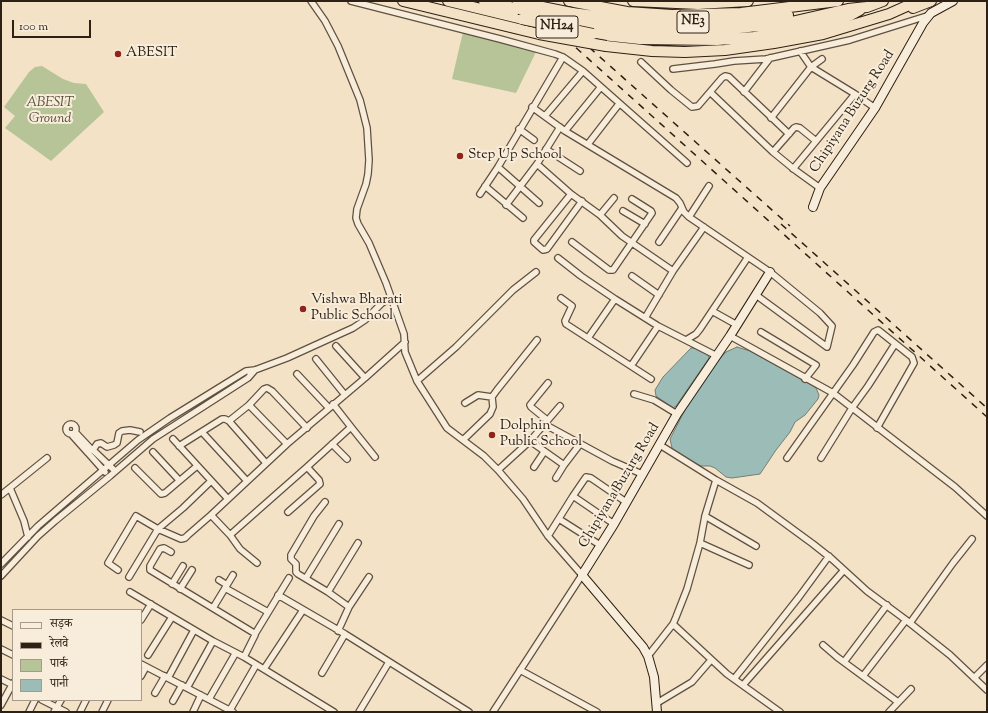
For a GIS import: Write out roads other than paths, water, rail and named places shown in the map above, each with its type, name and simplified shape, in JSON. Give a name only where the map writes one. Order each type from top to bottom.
[{"type":"highway","points":[[403,1],[539,34],[606,46],[671,52],[718,50],[774,44],[822,17],[839,1]]},
{"type":"highway","points":[[448,1],[519,8]]},
{"type":"highway","name":"NE3","points":[[484,1],[574,18],[701,22],[743,20],[792,14],[822,17],[848,9],[867,7],[883,1]]},
{"type":"highway","points":[[569,1],[627,12],[672,15],[741,13],[822,17],[914,8],[931,1]]},
{"type":"highway","points":[[633,1],[698,4],[748,1]]},
{"type":"highway","points":[[899,9],[918,1]]},
{"type":"highway","name":"NH24","points":[[519,8],[592,34],[640,39],[717,40],[754,37],[822,17]]},
{"type":"street","points":[[311,1],[325,21],[338,46],[360,100],[367,128],[369,160],[366,184],[356,208],[356,218],[370,243],[382,271],[390,298],[404,334],[405,352],[416,381],[447,428],[484,456],[498,470],[523,499],[548,536],[638,640],[648,656],[654,677],[658,712]]},
{"type":"street","points":[[351,1],[546,51],[563,57],[583,71],[600,88],[687,163]]},
{"type":"street","name":"Chipiyana Buzurg Road","points":[[813,207],[820,188],[875,108],[923,23],[930,15],[953,1]]},
{"type":"street","points":[[673,68],[770,58],[850,40],[930,15]]},
{"type":"street","points":[[800,51],[812,67],[875,108]]},
{"type":"street","points":[[480,194],[498,167],[532,107],[563,57]]},
{"type":"street","points":[[744,92],[770,58]]},
{"type":"street","points":[[771,118],[812,67],[822,59]]},
{"type":"street","points":[[641,62],[692,107],[698,106],[722,78],[725,76],[729,77],[789,134]]},
{"type":"street","points":[[544,116],[583,71]]},
{"type":"street","points":[[565,131],[600,88]]},
{"type":"street","points":[[710,92],[773,152],[793,169],[820,188]]},
{"type":"street","points":[[793,169],[855,94]]},
{"type":"street","points":[[588,144],[619,104]]},
{"type":"street","points":[[532,107],[565,131],[676,198],[689,217],[770,272],[820,313],[830,324],[832,329],[827,347],[756,295]]},
{"type":"street","points":[[506,205],[537,164],[560,127]]},
{"type":"street","points":[[773,152],[796,127],[800,128],[816,141]]},
{"type":"street","points":[[519,129],[534,140]]},
{"type":"street","points":[[546,149],[580,171]]},
{"type":"street","points":[[537,164],[571,194],[600,215],[631,243],[672,271]]},
{"type":"street","points":[[498,167],[539,203]]},
{"type":"street","points":[[485,186],[523,218]]},
{"type":"street","points":[[689,217],[709,186]]},
{"type":"street","points":[[571,194],[534,240],[534,242],[544,250],[547,249],[582,201]]},
{"type":"street","points":[[600,215],[614,198]]},
{"type":"street","points":[[572,242],[611,271],[614,269],[652,214],[652,212],[632,199]]},
{"type":"street","points":[[660,242],[682,208]]},
{"type":"street","points":[[623,211],[645,224]]},
{"type":"street","points":[[645,318],[672,271],[704,227]]},
{"type":"street","points":[[686,340],[697,332],[748,257]]},
{"type":"street","points":[[558,258],[581,276],[645,318],[717,356]]},
{"type":"street","points":[[416,381],[456,347],[513,290],[536,272]]},
{"type":"street","name":"Chipiyana Buzurg Road","points":[[492,712],[582,575],[614,524],[677,414],[717,356],[770,272]]},
{"type":"street","points":[[632,276],[659,295]]},
{"type":"street","points":[[1,564],[38,526],[110,466],[138,440],[170,418],[246,371],[254,370],[287,358],[353,328],[365,320],[382,303],[390,298]]},
{"type":"street","points":[[560,298],[572,306],[565,323],[651,379]]},
{"type":"street","points":[[588,338],[615,299]]},
{"type":"street","points":[[712,311],[737,325]]},
{"type":"street","points":[[631,366],[658,326]]},
{"type":"street","points":[[787,458],[874,332],[878,330],[912,357],[914,365],[877,428]]},
{"type":"street","points":[[761,332],[816,365],[805,379]]},
{"type":"street","points":[[730,336],[805,379],[833,393],[955,487],[987,516]]},
{"type":"street","points":[[463,440],[492,411],[492,397],[537,340]]},
{"type":"street","points":[[118,570],[108,563],[136,516],[158,528],[181,538],[185,538],[287,444],[405,342]]},
{"type":"street","points":[[821,458],[852,408],[895,344]]},
{"type":"street","points":[[336,346],[365,378]]},
{"type":"street","points":[[316,359],[345,395]]},
{"type":"street","points":[[1,576],[43,532],[153,439],[248,378],[254,370]]},
{"type":"street","points":[[297,374],[351,427],[375,457]]},
{"type":"street","points":[[548,383],[530,404],[531,407],[546,422],[580,444],[612,461],[642,474]]},
{"type":"street","points":[[229,421],[249,405],[264,389],[269,389],[307,428]]},
{"type":"street","points":[[634,394],[654,400],[677,414]]},
{"type":"street","points":[[465,403],[478,395],[492,397]]},
{"type":"street","points":[[249,405],[287,444]]},
{"type":"street","points":[[498,470],[530,441],[560,406]]},
{"type":"street","points":[[179,446],[222,419],[225,419],[229,421],[266,463]]},
{"type":"street","points":[[230,534],[351,427]]},
{"type":"street","points":[[91,451],[97,444],[100,443],[107,447],[114,445],[117,442],[119,433],[122,431],[130,430],[140,432]]},
{"type":"street","points":[[202,432],[248,481]]},
{"type":"street","points":[[73,433],[91,451],[116,471]]},
{"type":"street","points":[[172,439],[228,499]]},
{"type":"street","points":[[530,441],[564,465]]},
{"type":"street","points":[[332,444],[347,459]]},
{"type":"street","points":[[556,478],[580,444]]},
{"type":"street","points":[[660,445],[756,503],[829,556],[865,589],[908,621],[950,656],[987,690]]},
{"type":"street","points":[[91,451],[110,476]]},
{"type":"street","points":[[152,452],[179,480]]},
{"type":"street","points":[[534,467],[544,452]]},
{"type":"street","points":[[1,495],[47,458]]},
{"type":"street","points":[[135,468],[158,494],[161,494],[165,493],[197,466]]},
{"type":"street","points":[[288,512],[320,484],[320,481],[307,467]]},
{"type":"street","points":[[548,536],[584,478],[588,477],[626,502]]},
{"type":"street","points":[[648,656],[672,624],[687,589],[700,543],[705,516],[716,480]]},
{"type":"street","points":[[129,577],[158,528],[183,508],[211,481]]},
{"type":"street","points":[[10,488],[24,521],[28,537]]},
{"type":"street","points":[[573,496],[614,524]]},
{"type":"street","points":[[325,502],[314,516],[291,559],[296,564],[297,574],[306,578],[349,607]]},
{"type":"street","points":[[211,515],[230,534],[240,549],[257,563]]},
{"type":"street","points":[[705,516],[756,546]]},
{"type":"street","points":[[559,519],[600,546]]},
{"type":"street","points":[[306,578],[339,524]]},
{"type":"street","points":[[38,526],[43,532]]},
{"type":"street","points":[[863,676],[972,540]]},
{"type":"street","points":[[328,592],[358,543]]},
{"type":"street","points":[[700,543],[749,565]]},
{"type":"street","points":[[171,552],[164,548],[160,548],[150,568],[151,571],[255,634]]},
{"type":"street","points":[[734,679],[829,556]]},
{"type":"street","points":[[172,584],[183,566]]},
{"type":"street","points":[[180,589],[192,570]]},
{"type":"street","points":[[743,685],[844,570]]},
{"type":"street","points":[[214,608],[233,575]]},
{"type":"street","points":[[338,630],[349,607],[369,577]]},
{"type":"street","points":[[244,657],[255,634],[289,578]]},
{"type":"street","points":[[219,580],[226,587],[268,612]]},
{"type":"street","points":[[130,592],[235,654],[244,657],[334,712]]},
{"type":"street","points":[[278,595],[345,634],[469,712]]},
{"type":"street","points":[[142,618],[151,604]]},
{"type":"street","points":[[844,662],[886,605]]},
{"type":"street","points":[[264,669],[303,610]]},
{"type":"street","points":[[148,655],[172,617]]},
{"type":"street","points":[[1,620],[12,626]]},
{"type":"street","points":[[672,624],[734,679],[780,712]]},
{"type":"street","points":[[155,693],[167,677],[194,630]]},
{"type":"street","points":[[322,673],[345,634]]},
{"type":"street","points":[[173,701],[185,686],[213,641]]},
{"type":"street","points":[[823,645],[898,702]]},
{"type":"street","points":[[1,649],[12,654]]},
{"type":"street","points":[[209,699],[235,654]]},
{"type":"street","points":[[657,703],[692,682],[711,660]]},
{"type":"street","points":[[359,712],[389,662]]},
{"type":"street","points":[[144,665],[209,699],[222,709],[231,711],[256,665]]},
{"type":"street","points":[[974,678],[987,665]]},
{"type":"street","points":[[520,670],[597,712]]},
{"type":"street","points":[[1,679],[12,684]]},
{"type":"street","points":[[1,706],[12,686]]},
{"type":"street","points":[[889,712],[910,689]]},
{"type":"street","points":[[193,712],[201,695]]},
{"type":"street","points":[[29,712],[34,701]]},
{"type":"street","points":[[43,701],[56,710],[66,712]]},
{"type":"street","points":[[56,710],[60,701]]},
{"type":"street","points":[[80,712],[86,701]]},
{"type":"street","points":[[102,712],[108,701]]},
{"type":"water","points":[[737,347],[750,351],[813,386],[816,388],[819,395],[818,399],[805,415],[795,422],[790,432],[760,474],[732,478],[726,477],[715,468],[710,466],[701,466],[678,454],[672,448],[670,439],[686,408],[711,368],[726,352]]},
{"type":"water","points":[[691,348],[696,348],[708,354],[709,358],[676,406],[673,408],[656,396],[655,390],[663,377]]},
{"type":"railway","points":[[524,1],[987,417]]},
{"type":"railway","points":[[537,1],[790,226]]},
{"type":"railway","points":[[781,224],[987,408]]},
{"type":"place","name":"ABESIT","points":[[118,54]]},
{"type":"place","name":"Step Up School","points":[[460,156]]},
{"type":"place","name":"Vishwa Bharati Public School","points":[[303,309]]},
{"type":"place","name":"Dolphin Public School","points":[[492,435]]},
{"type":"park label","name":"ABESIT Ground","points":[[50,112]]}]
